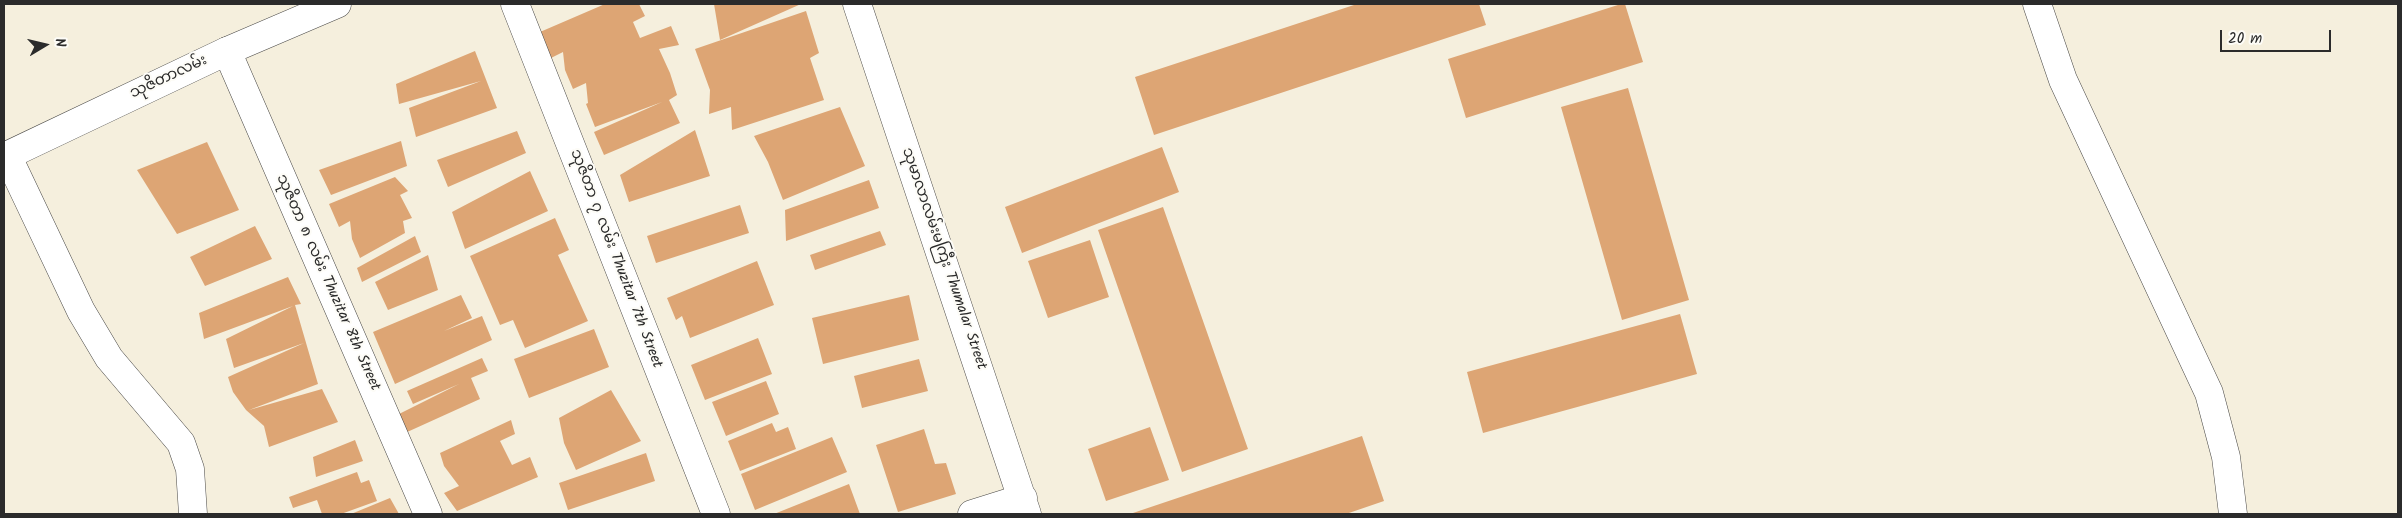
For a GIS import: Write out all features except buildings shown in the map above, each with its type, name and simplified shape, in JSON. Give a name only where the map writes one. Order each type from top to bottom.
[{"type":"street","name":"သုဇိတာလမ်း","points":[[6,156],[226,51],[337,4]]},
{"type":"street","name":"သုဇိတာ ၇ လမ်း Thuzitar 7th Street","points":[[515,4],[716,514]]},
{"type":"street","name":"သုမာလာလမ်းမကြီး Thumalar Street","points":[[857,4],[1025,506]]},
{"type":"street","points":[[2037,4],[2063,80],[2209,393],[2226,457],[2233,514]]},
{"type":"street","name":"သုဇိတာ ၈ လမ်း Thuzitar 8th Street","points":[[226,51],[428,514]]},
{"type":"street","points":[[6,156],[81,311],[110,358],[181,443],[190,469],[193,514]]},
{"type":"street","points":[[972,514],[1025,506]]}]
